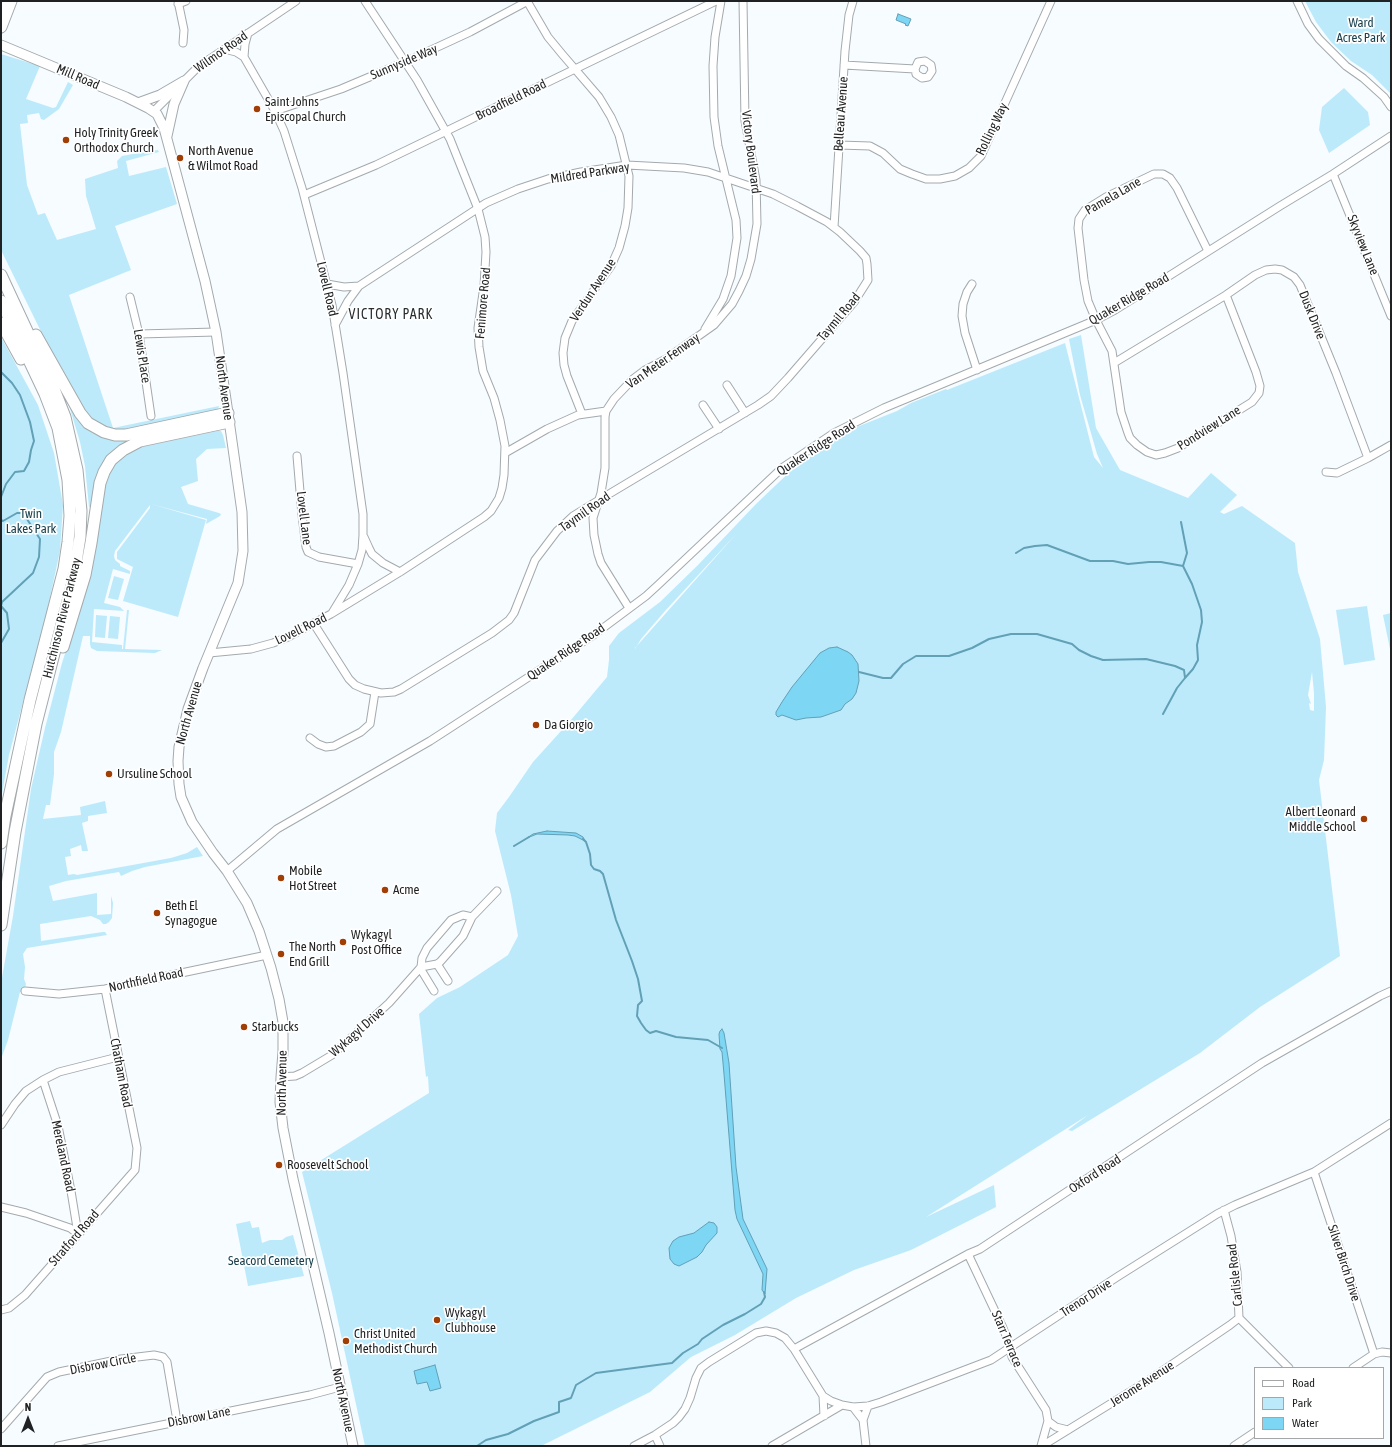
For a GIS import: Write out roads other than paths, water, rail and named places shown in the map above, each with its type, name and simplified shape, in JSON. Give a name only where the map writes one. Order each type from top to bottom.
[{"type":"highway","points":[[1,5],[2,1]]},
{"type":"highway","points":[[1,27],[11,1]]},
{"type":"highway","name":"Hutchinson River Parkway","points":[[1,275],[6,300],[58,428],[68,480],[70,516],[68,542],[61,582],[30,700],[5,816],[1,843]]},
{"type":"highway","points":[[6,300],[39,340],[80,413],[88,423],[98,430],[115,435],[126,435],[229,418]]},
{"type":"highway","name":"Hutchinson River Parkway","points":[[1,925],[15,832],[38,715],[74,575],[80,530],[80,497],[75,457],[65,418],[48,375],[6,300]]},
{"type":"highway","points":[[1,323],[58,428]]},
{"type":"highway","points":[[38,715],[63,649],[82,585],[91,543],[100,483],[107,466],[116,455],[140,441],[229,418]]},
{"type":"main road","name":"Mill Road","points":[[4,46],[154,111]]},
{"type":"main road","points":[[138,103],[160,95],[184,80]]},
{"type":"main road","points":[[167,139],[174,104],[184,80]]},
{"type":"main road","name":"North Avenue","points":[[154,111],[161,120],[167,139],[205,281],[216,332],[242,512],[244,537],[238,583],[193,692],[186,716],[179,747],[178,773],[182,797],[192,822],[227,871],[247,903],[259,931],[279,999],[283,1022],[280,1102],[283,1128],[353,1446]]},
{"type":"street","points":[[183,43],[184,30],[178,2],[186,1]]},
{"type":"street","name":"Wilmot Road","points":[[154,111],[198,67],[296,1]]},
{"type":"street","name":"Verdun Avenue","points":[[527,1],[548,36],[574,69],[599,97],[611,117],[619,135],[627,165],[629,181],[628,208],[619,248],[611,266],[572,321],[565,338],[563,354],[566,376],[582,414]]},
{"type":"street","name":"Sunnyside Way","points":[[275,110],[341,89],[406,62],[470,32],[527,1]]},
{"type":"street","name":"Broadfield Road","points":[[304,195],[376,165],[716,1]]},
{"type":"street","points":[[721,1],[715,37],[713,95],[717,138],[725,178]]},
{"type":"street","name":"Victory Boulevard","points":[[702,334],[714,325],[732,304],[746,276],[754,244],[757,224],[756,180],[745,121],[743,1]]},
{"type":"street","name":"Belleau Avenue","points":[[834,227],[844,65],[849,15],[853,1]]},
{"type":"street","name":"Rolling Way","points":[[839,145],[870,146],[883,153],[900,169],[926,179],[940,179],[955,176],[969,168],[981,156],[1051,1]]},
{"type":"street","points":[[1297,1],[1308,24],[1319,39],[1346,66],[1364,78],[1384,97],[1391,107]]},
{"type":"street","name":"Fenimore Road","points":[[331,614],[400,572],[468,528],[491,511],[499,498],[504,475],[505,453],[500,420],[494,398],[483,371],[479,347],[478,328],[486,260],[485,237],[478,209],[460,161],[446,132],[417,80],[367,2]]},
{"type":"street","points":[[224,49],[236,52],[244,57],[248,33]]},
{"type":"street","name":"Lovell Road","points":[[209,653],[251,648],[273,643],[314,624],[331,614],[349,586],[358,564],[364,535],[363,514],[344,373],[327,284],[304,195],[284,131],[275,110],[244,57]]},
{"type":"street","points":[[844,65],[915,69]]},
{"type":"street","name":"Quaker Ridge Road","points":[[227,871],[277,829],[430,741],[595,634],[658,585],[766,481],[799,456],[852,423],[884,408],[1096,320],[1115,310],[1333,174],[1391,136]]},
{"type":"street","name":"Mildred Parkway","points":[[335,325],[348,301],[359,286],[486,203],[548,179],[580,172],[627,165],[684,168],[708,172],[757,189],[797,206],[834,227],[860,251],[866,258],[867,264]]},
{"type":"street","name":"Pamela Lane","points":[[1096,320],[1088,301],[1078,228],[1079,219],[1085,210],[1106,197],[1142,178],[1154,174],[1163,174],[1170,178],[1176,188],[1208,251]]},
{"type":"street","name":"Skyview Lane","points":[[1333,174],[1391,316]]},
{"type":"street","name":"Van Meter Fenway","points":[[606,411],[618,394],[633,379],[645,370],[666,359],[702,334],[723,299],[731,276],[737,238],[736,220],[725,178]]},
{"type":"street","name":"Taymil Road","points":[[314,624],[349,679],[359,687],[376,692],[387,693],[401,690],[492,633],[509,620],[518,605],[532,567],[548,541],[564,523],[599,500],[758,405],[779,387],[854,302],[868,280],[867,264]]},
{"type":"street","name":"Dusk Drive","points":[[1114,363],[1226,295],[1255,275],[1266,270],[1282,270],[1294,277],[1300,285],[1330,358],[1368,458]]},
{"type":"street","points":[[327,284],[344,287],[359,286]]},
{"type":"street","points":[[972,284],[965,298],[962,316],[965,333],[977,370]]},
{"type":"street","name":"Pondview Lane","points":[[1096,320],[1112,351],[1121,412],[1130,438],[1147,452],[1156,455],[1178,448],[1252,402],[1260,393],[1260,386],[1256,372],[1226,295]]},
{"type":"street","name":"Lewis Place","points":[[130,297],[139,334],[150,416]]},
{"type":"street","points":[[139,334],[216,332]]},
{"type":"street","points":[[727,385],[745,413]]},
{"type":"street","points":[[703,405],[719,429]]},
{"type":"street","points":[[505,453],[547,429],[582,414],[606,411],[605,468],[599,500],[595,511],[593,528],[598,554],[615,587],[629,608]]},
{"type":"street","points":[[1326,472],[1337,473],[1391,445]]},
{"type":"street","name":"Lovell Lane","points":[[297,456],[302,515],[308,552],[319,557],[358,564]]},
{"type":"street","name":"Lovell Road","points":[[364,535],[372,554],[383,563],[400,572]]},
{"type":"street","points":[[310,738],[318,744],[326,747],[334,746],[361,732],[370,724],[376,692]]},
{"type":"street","points":[[434,991],[420,968],[440,962],[463,936],[472,917],[497,891]]},
{"type":"street","name":"Wykagyl Drive","points":[[281,1077],[302,1074],[332,1055],[390,1003],[420,968],[422,958],[427,948],[451,920],[463,915],[472,917]]},
{"type":"street","name":"Northfield Road","points":[[25,991],[45,994],[59,994],[105,989],[267,955]]},
{"type":"street","points":[[436,964],[448,981]]},
{"type":"street","name":"Chatham Road","points":[[105,989],[136,1148],[136,1157]]},
{"type":"street","name":"Oxford Road","points":[[794,1350],[968,1254],[980,1249],[1262,1063],[1391,991]]},
{"type":"street","points":[[1,1125],[26,1091],[43,1080],[59,1072],[118,1057]]},
{"type":"street","name":"Mereland Road","points":[[43,1080],[58,1126],[63,1148],[78,1234]]},
{"type":"street","name":"Trenor Drive","points":[[842,1405],[853,1407],[868,1406],[991,1360],[1117,1277],[1224,1210],[1314,1172],[1391,1124]]},
{"type":"street","name":"Stratford Road","points":[[1,1310],[9,1308],[25,1295],[135,1170],[136,1157]]},
{"type":"street","name":"Silver Birch Drive","points":[[1314,1172],[1374,1354]]},
{"type":"street","points":[[1,1207],[26,1213],[70,1228],[78,1234]]},
{"type":"street","name":"Carlisle Road","points":[[1224,1210],[1231,1236],[1237,1272],[1239,1318],[1288,1367]]},
{"type":"street","name":"Starr Terrace","points":[[968,1254],[1003,1328],[1012,1357],[1046,1410],[1048,1421]]},
{"type":"street","name":"Jerome Avenue","points":[[1042,1446],[1149,1380],[1239,1318]]},
{"type":"street","points":[[634,1446],[673,1423],[685,1409],[701,1368],[733,1346],[756,1333],[766,1331],[776,1333],[784,1338],[794,1350],[824,1396],[831,1401],[842,1405]]},
{"type":"street","points":[[1354,1367],[1374,1354],[1382,1352],[1391,1353]]},
{"type":"street","name":"Disbrow Circle","points":[[1,1430],[47,1378],[59,1372],[121,1359],[154,1355],[162,1357],[167,1362],[177,1421]]},
{"type":"street","name":"Disbrow Lane","points":[[58,1446],[310,1395],[340,1387]]},
{"type":"street","points":[[824,1396],[824,1416]]},
{"type":"street","points":[[772,1446],[842,1405]]},
{"type":"street","points":[[866,1446],[863,1420],[868,1406]]},
{"type":"street","points":[[853,1407],[863,1420]]},
{"type":"street","points":[[1042,1446],[1048,1421],[1056,1427],[1068,1430]]},
{"type":"street","points":[[1234,1446],[1254,1433]]},
{"type":"street","points":[[655,1435],[660,1446]]},
{"type":"water","points":[[898,14],[911,19],[908,26],[896,20]]},
{"type":"water","points":[[837,647],[852,655],[858,664],[859,681],[856,693],[852,699],[845,704],[841,710],[821,717],[796,720],[782,715],[778,717],[776,712],[782,702],[792,687],[820,653],[829,648]]},
{"type":"water","points":[[547,831],[576,833],[583,837],[585,841],[575,836],[568,835],[537,834],[527,838],[533,834]]},
{"type":"water","points":[[722,1029],[729,1063],[736,1167],[743,1219],[767,1269],[765,1294],[762,1290],[763,1274],[737,1219],[735,1210],[722,1052],[720,1049],[719,1034]]},
{"type":"water","points":[[709,1222],[714,1223],[717,1227],[717,1233],[702,1252],[697,1257],[679,1266],[674,1264],[670,1259],[669,1248],[673,1241],[679,1237],[694,1233]]},
{"type":"water","points":[[435,1365],[441,1388],[430,1391],[427,1382],[417,1384],[414,1371]]},
{"type":"waterway","points":[[1,372],[12,383],[20,395],[30,422],[34,441],[29,462],[24,471],[15,472],[6,484],[1,497]]},
{"type":"waterway","points":[[1,520],[3,521],[17,513],[23,513],[40,539],[39,557],[33,573],[2,602],[1,606],[7,613],[9,629],[1,643]]},
{"type":"waterway","points":[[1181,522],[1187,553],[1183,566]]},
{"type":"waterway","points":[[1016,553],[1024,548],[1047,545],[1090,561],[1113,561],[1128,564],[1161,562],[1183,566],[1192,584],[1201,610],[1202,622],[1197,645],[1198,660],[1193,669],[1185,678]]},
{"type":"waterway","points":[[859,672],[883,678],[891,678],[903,664],[916,656],[949,656],[972,648],[989,639],[1011,634],[1037,634],[1072,644],[1079,650],[1103,660],[1146,659],[1175,666],[1184,670],[1185,678],[1177,688],[1163,714]]},
{"type":"waterway","points":[[514,846],[529,837]]},
{"type":"waterway","points":[[583,839],[586,842],[590,854],[591,865],[594,869],[603,874],[616,920],[638,979],[642,1001],[638,1005],[637,1016],[641,1023],[650,1033],[656,1031],[676,1037],[708,1040],[722,1048]]},
{"type":"waterway","points":[[477,1446],[486,1440],[508,1434],[534,1421],[559,1412],[559,1402],[571,1398],[576,1385],[596,1373],[672,1363],[683,1353],[698,1344],[702,1339],[723,1325],[761,1304],[765,1297],[764,1292]]},
{"type":"place","name":"Saint Johns Episcopal Church","points":[[257,109]]},
{"type":"place","name":"Holy Trinity Greek Orthodox Church","points":[[66,140]]},
{"type":"place","name":"North Avenue & Wilmot Road","points":[[180,158]]},
{"type":"place","name":"Da Giorgio","points":[[536,725]]},
{"type":"place","name":"Ursuline School","points":[[109,774]]},
{"type":"place","name":"Albert Leonard Middle School","points":[[1364,819]]},
{"type":"place","name":"Mobile Hot Street","points":[[281,878]]},
{"type":"place","name":"Acme","points":[[385,890]]},
{"type":"place","name":"Beth El Synagogue","points":[[157,913]]},
{"type":"place","name":"Wykagyl Post Office","points":[[343,942]]},
{"type":"place","name":"The North End Grill","points":[[281,954]]},
{"type":"place","name":"Starbucks","points":[[244,1027]]},
{"type":"place","name":"Roosevelt School","points":[[279,1165]]},
{"type":"place","name":"Wykagyl Clubhouse","points":[[437,1320]]},
{"type":"place","name":"Christ United Methodist Church","points":[[346,1341]]},
{"type":"district","name":"VICTORY PARK","points":[[391,315]]},
{"type":"park label","name":"Ward Acres Park","points":[[1361,30]]},
{"type":"park label","name":"Twin Lakes Park","points":[[31,522]]},
{"type":"park label","name":"Seacord Cemetery","points":[[271,1261]]}]
